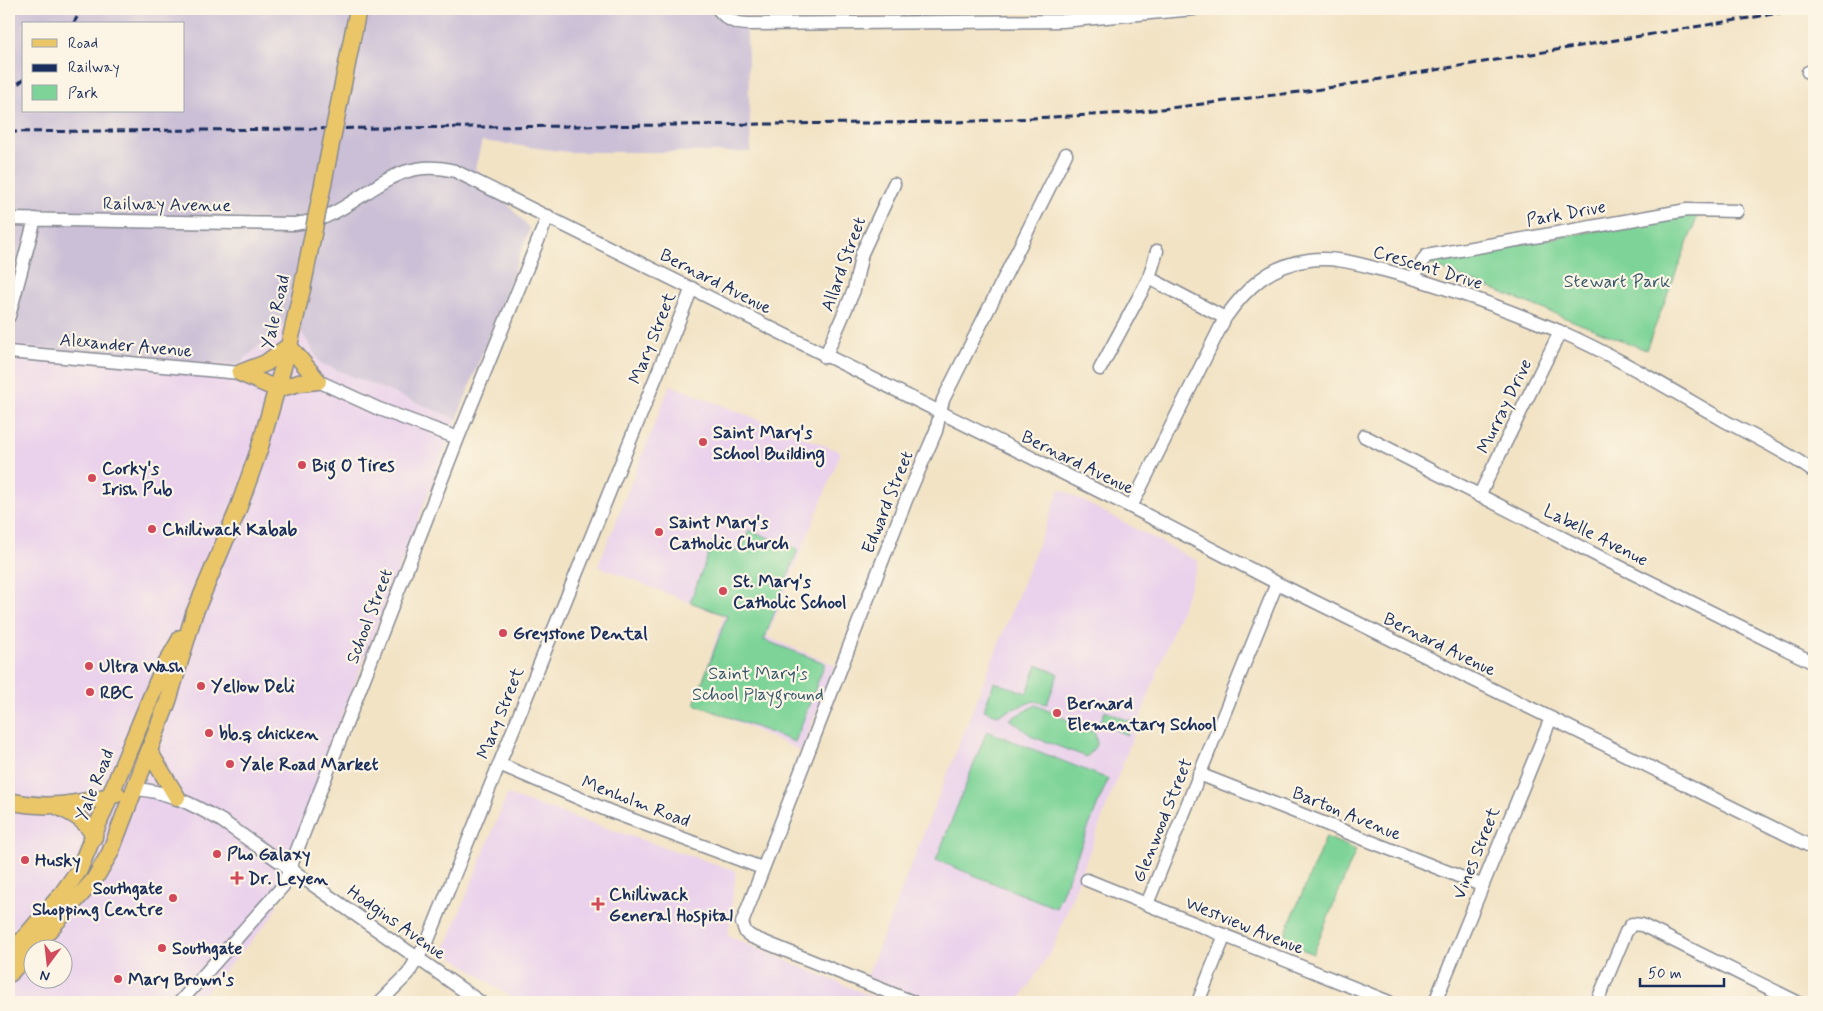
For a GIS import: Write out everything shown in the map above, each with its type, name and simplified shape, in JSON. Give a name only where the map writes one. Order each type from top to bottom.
[{"type":"main road","name":"Yale Road","points":[[9,956],[61,895],[79,870],[162,673],[194,614],[236,512],[277,389],[289,346],[358,9]]},
{"type":"main road","points":[[240,373],[266,363],[289,346],[318,381]]},
{"type":"main road","points":[[240,373],[277,389],[298,382],[318,381]]},
{"type":"main road","name":"Yale Road","points":[[43,938],[94,880],[110,853],[150,753],[176,680],[194,614]]},
{"type":"main road","points":[[150,753],[177,797]]},
{"type":"main road","points":[[9,801],[30,806],[57,806],[135,790]]},
{"type":"main road","points":[[57,806],[74,814],[86,823],[94,837]]},
{"type":"main road","name":"Yale Road","points":[[9,974],[22,960]]},
{"type":"street","points":[[718,9],[726,18],[738,24],[749,24],[1062,21],[1194,9]]},
{"type":"street","name":"Edward Street","points":[[913,1002],[760,940],[746,933],[743,929],[743,918],[906,500],[936,431],[943,400],[1066,154]]},
{"type":"street","name":"Bernard Avenue","points":[[324,217],[392,176],[404,171],[432,167],[460,173],[692,288],[825,357],[1131,507],[1276,583],[1814,848]]},
{"type":"street","name":"Allard Street","points":[[825,357],[854,290],[862,253],[894,184]]},
{"type":"street","name":"Park Drive","points":[[1413,278],[1426,256],[1687,210],[1737,211]]},
{"type":"street","name":"School Street","points":[[180,1002],[283,886],[458,438],[548,216]]},
{"type":"street","name":"Railway Avenue","points":[[9,219],[295,224],[324,217]]},
{"type":"street","points":[[9,316],[34,219]]},
{"type":"street","points":[[1100,369],[1148,278],[1157,252]]},
{"type":"street","name":"Crescent Drive","points":[[1131,507],[1225,318],[1240,297],[1259,279],[1279,268],[1317,259],[1341,260],[1413,278],[1560,332],[1619,361],[1812,466]]},
{"type":"street","points":[[1148,278],[1225,318]]},
{"type":"street","name":"Mary Street","points":[[380,1002],[408,974],[428,940],[692,288]]},
{"type":"street","name":"Murray Drive","points":[[1479,496],[1560,332]]},
{"type":"street","name":"Alexander Avenue","points":[[9,352],[240,373]]},
{"type":"street","points":[[318,381],[379,410],[458,438]]},
{"type":"street","name":"Labelle Avenue","points":[[1364,436],[1479,496],[1814,663]]},
{"type":"street","name":"Glenwood Street","points":[[1147,904],[1276,583]]},
{"type":"street","name":"Vines Street","points":[[1435,1002],[1551,718]]},
{"type":"street","name":"Menholm Road","points":[[499,764],[609,811],[762,868]]},
{"type":"street","name":"Barton Avenue","points":[[1199,774],[1482,885]]},
{"type":"street","name":"Hodgins Avenue","points":[[135,790],[159,792],[177,797],[222,821],[480,1002]]},
{"type":"street","name":"Westview Avenue","points":[[1087,880],[1389,1002]]},
{"type":"street","points":[[1597,1002],[1626,932],[1632,924],[1642,925],[1797,1002]]},
{"type":"street","points":[[1198,1002],[1225,935]]},
{"type":"shaded area","points":[[9,9],[743,9],[747,34],[751,152],[568,152],[482,141],[475,168],[530,229],[457,419],[320,363],[298,325],[282,324],[238,365],[9,345]]},
{"type":"shaded area","points":[[282,324],[298,325],[320,363],[457,419],[327,755],[273,916],[197,1002],[9,1002],[9,345],[238,365]]},
{"type":"shaded area","name":"St. Mary's Catholic School","points":[[670,385],[841,452],[767,637],[835,665],[801,751],[695,703],[724,616],[598,566]]},
{"type":"shaded area","name":"Bernard Elementary School","points":[[1060,489],[1199,562],[1053,948],[1018,1002],[935,1002],[867,977]]},
{"type":"shaded area","name":"Chilliwack General Hospital","points":[[507,795],[736,871],[728,936],[885,1002],[518,1002],[444,951]]},
{"type":"green space","name":"Stewart Park","points":[[1699,213],[1646,350],[1422,261]]},
{"type":"green space","name":"Saint Mary's School Playground","points":[[749,530],[798,549],[764,640],[825,663],[795,742],[694,704],[727,616],[690,602],[713,542],[740,553]]},
{"type":"green space","points":[[1037,665],[1058,674],[1047,704],[1034,701],[997,715],[984,710],[994,682],[1027,693]]},
{"type":"green space","points":[[1036,705],[1095,733],[1097,744],[1087,757],[1033,737],[1010,719]]},
{"type":"green space","points":[[1105,711],[1132,722],[1127,735],[1100,723]]},
{"type":"green space","points":[[987,731],[1108,779],[1056,908],[936,860]]},
{"type":"green space","points":[[1326,837],[1356,850],[1313,954],[1282,941]]},
{"type":"railway","points":[[74,22],[82,9]]},
{"type":"railway","points":[[9,132],[957,122],[1129,113],[1315,90],[1803,9]]},
{"type":"railway","points":[[9,91],[22,81]]},
{"type":"place","name":"Saint Mary's School Building","points":[[703,442]]},
{"type":"place","name":"Big O Tires","points":[[302,465]]},
{"type":"place","name":"Corky's Irish Pub","points":[[92,478]]},
{"type":"place","name":"Chilliwack Kabab","points":[[152,529]]},
{"type":"place","name":"Saint Mary's Catholic Church","points":[[659,532]]},
{"type":"place","name":"St. Mary's Catholic School","points":[[723,591]]},
{"type":"place","name":"Greystone Dental","points":[[503,633]]},
{"type":"place","name":"Ultra Wash","points":[[89,666]]},
{"type":"place","name":"Yellow Deli","points":[[201,686]]},
{"type":"place","name":"RBC","points":[[90,692]]},
{"type":"place","name":"Bernard Elementary School","points":[[1057,713]]},
{"type":"place","name":"bb.q chicken","points":[[209,733]]},
{"type":"place","name":"Yale Road Market","points":[[230,764]]},
{"type":"place","name":"Pho Galaxy","points":[[217,854]]},
{"type":"place","name":"Husky","points":[[25,860]]},
{"type":"place","name":"Dr. Leyen","points":[[237,878]]},
{"type":"place","name":"Southgate Shopping Centre","points":[[173,898]]},
{"type":"place","name":"Chilliwack General Hospital","points":[[598,904]]},
{"type":"place","name":"Southgate","points":[[162,948]]},
{"type":"place","name":"Mary Brown's","points":[[118,979]]}]
